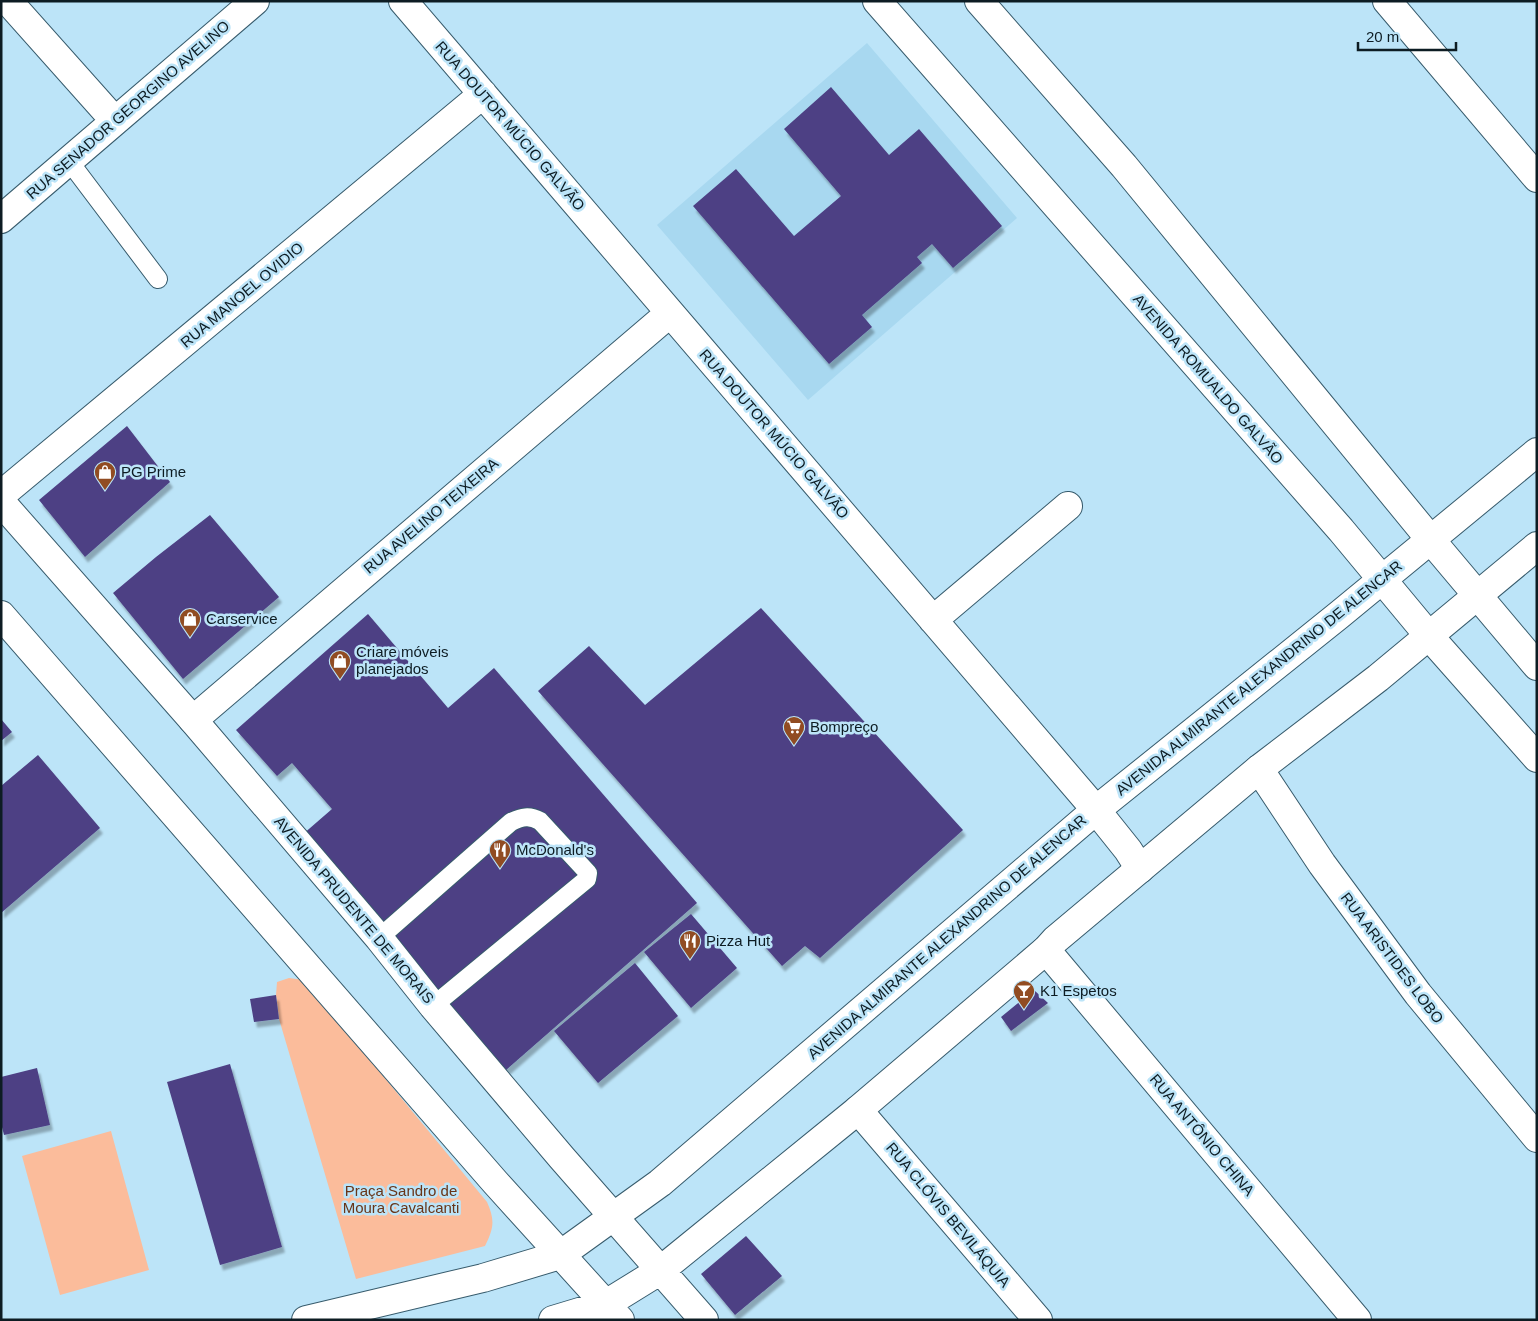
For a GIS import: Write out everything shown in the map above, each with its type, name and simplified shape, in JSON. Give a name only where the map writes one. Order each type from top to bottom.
[{"type":"main road","points":[[8,1],[115,122]]},
{"type":"main road","name":"RUA SENADOR GEORGINO AVELINO","points":[[1,220],[255,1]]},
{"type":"main road","name":"RUA DOUTOR MÚCIO GALVÃO","points":[[403,1],[1096,810],[1128,850],[1140,869]]},
{"type":"main road","name":"AVENIDA ROMUALDO GALVÃO","points":[[877,1],[1537,758]]},
{"type":"main road","points":[[979,1],[1124,166],[1430,539],[1537,666]]},
{"type":"main road","points":[[1387,1],[1537,178]]},
{"type":"main road","name":"RUA MANOEL OVIDIO","points":[[1,495],[482,94]]},
{"type":"main road","name":"RUA AVELINO TEIXEIRA","points":[[193,720],[670,313]]},
{"type":"main road","name":"AVENIDA ALMIRANTE ALEXANDRINO DE ALENCAR","points":[[306,1320],[483,1278],[560,1256],[660,1183],[1096,810],[1537,452]]},
{"type":"main road","name":"AVENIDA PRUDENTE DE MORAIS","points":[[1,502],[193,720],[379,938],[433,1006],[562,1158],[615,1216],[704,1320]]},
{"type":"main road","points":[[933,620],[1068,506]]},
{"type":"main road","points":[[553,1320],[613,1312],[661,1270],[858,1110],[1046,950],[1055,940],[1260,769],[1378,678],[1537,546]]},
{"type":"main road","points":[[1,615],[276,933],[560,1256],[613,1312]]},
{"type":"main road","name":"RUA ARISTIDES LOBO","points":[[1260,769],[1322,864],[1418,994],[1537,1138]]},
{"type":"main road","name":"RUA ANTÔNIO CHINA","points":[[1046,950],[1358,1320]]},
{"type":"main road","name":"RUA CLÓVIS BEVILÁQUIA","points":[[858,1110],[1038,1320]]},
{"type":"lane","points":[[69,161],[158,279]]},
{"type":"lane","points":[[379,938],[511,822],[522,817],[533,816],[540,821],[588,873],[587,879],[433,1006]]},
{"type":"shaded area","points":[[867,43],[1017,218],[808,400],[657,225]]},
{"type":"green space","name":"Praça Sandro de Moura Cavalcanti","points":[[289,978],[304,980],[487,1202],[492,1224],[485,1246],[356,1279],[279,1019],[276,995],[277,982]]},
{"type":"green space","points":[[111,1131],[149,1270],[60,1295],[22,1156]]},
{"type":"building","points":[[831,87],[889,155],[919,129],[1002,226],[953,268],[932,244],[917,257],[922,263],[862,315],[872,327],[829,364],[693,206],[736,169],[794,236],[841,196],[784,129]]},
{"type":"building","name":"PG Prime","points":[[127,426],[170,482],[85,557],[39,500]]},
{"type":"building","name":"Carservice","points":[[210,515],[279,597],[183,679],[113,593]]},
{"type":"building","points":[[761,608],[963,830],[820,958],[805,946],[782,966],[538,691],[589,646],[645,705]]},
{"type":"building","name":"McDonald's","points":[[368,614],[448,708],[494,668],[697,903],[506,1070],[302,835],[332,809],[292,763],[277,776],[236,730]]},
{"type":"building","points":[[1,719],[12,732],[1,741]]},
{"type":"building","points":[[38,755],[100,828],[1,913],[1,786]]},
{"type":"building","name":"Pizza Hut","points":[[691,914],[737,968],[691,1008],[644,952]]},
{"type":"building","points":[[635,963],[678,1016],[598,1083],[554,1031]]},
{"type":"building","name":"K1 Espetos","points":[[1034,990],[1048,1003],[1011,1031],[1001,1017]]},
{"type":"building","points":[[276,995],[279,1019],[254,1022],[250,999]]},
{"type":"building","points":[[230,1064],[282,1247],[220,1265],[167,1082]]},
{"type":"building","points":[[37,1068],[50,1125],[4,1135],[1,1123],[1,1077]]},
{"type":"building","points":[[746,1236],[782,1276],[735,1315],[701,1274]]},
{"type":"place","name":"PG Prime","points":[[105,491]]},
{"type":"place","name":"Carservice","points":[[190,638]]},
{"type":"place","name":"Criare móveis planejados","points":[[340,680]]},
{"type":"place","name":"Bompreço","points":[[794,746]]},
{"type":"place","name":"McDonald's","points":[[500,869]]},
{"type":"place","name":"Pizza Hut","points":[[690,960]]},
{"type":"place","name":"K1 Espetos","points":[[1024,1010]]}]
